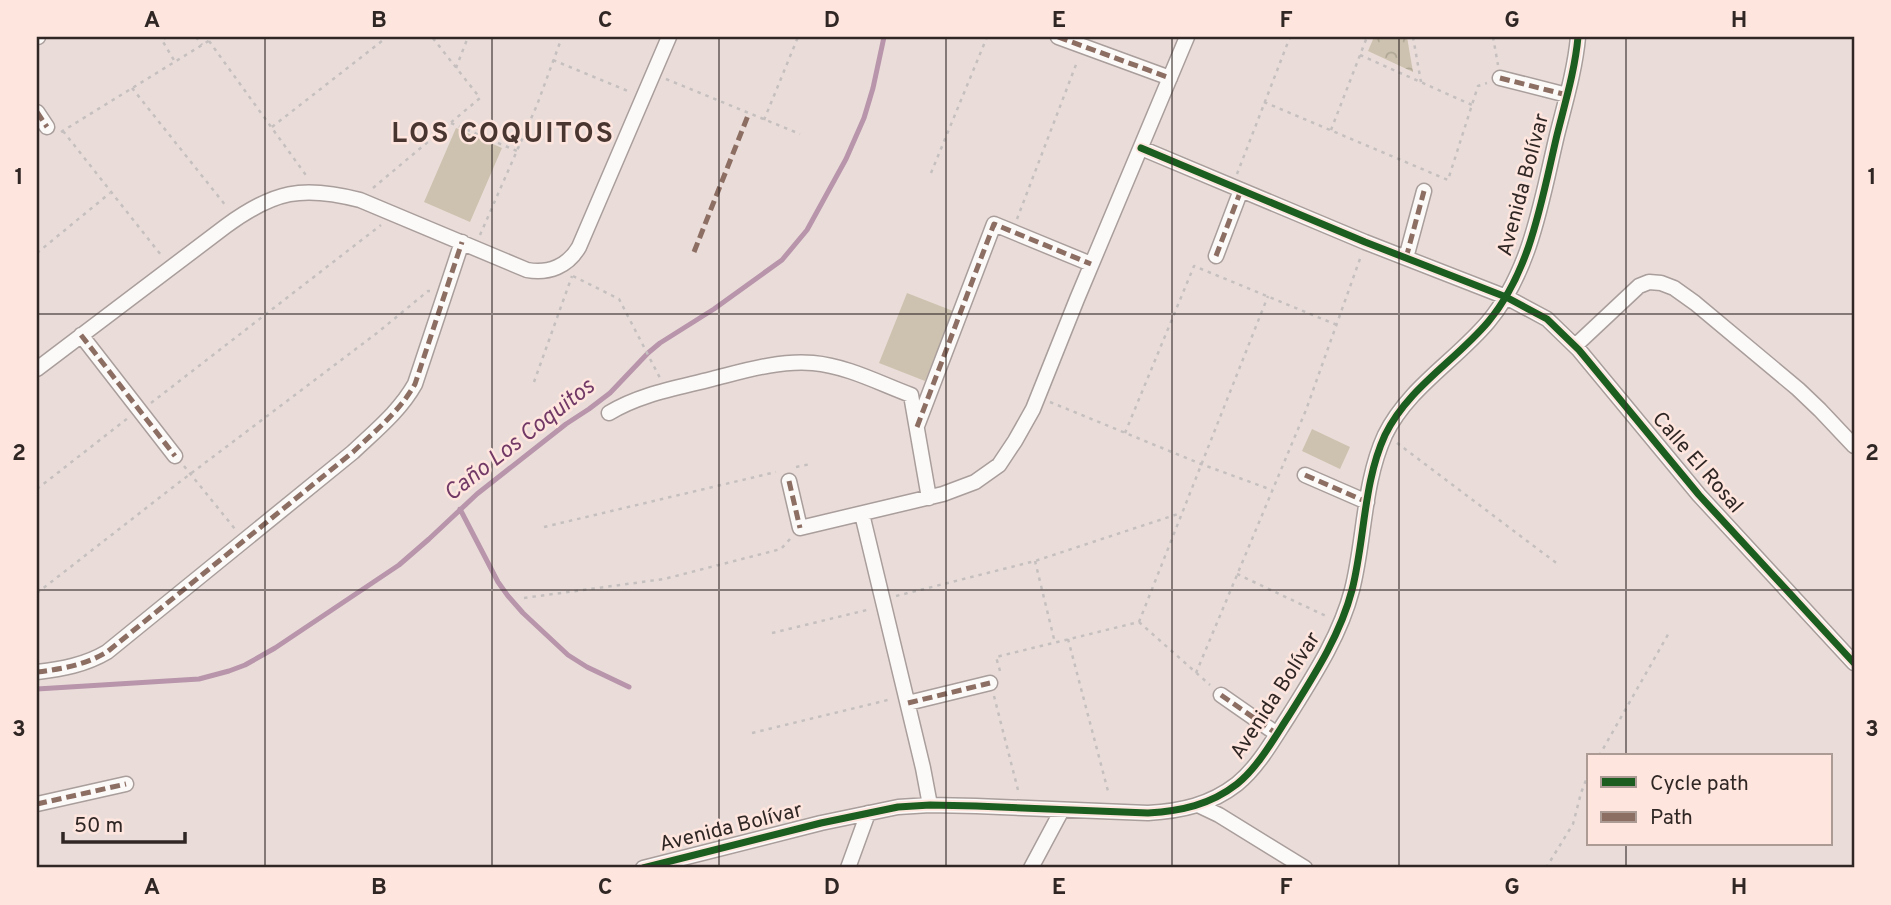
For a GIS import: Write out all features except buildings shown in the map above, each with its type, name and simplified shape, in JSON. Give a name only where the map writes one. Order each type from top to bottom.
[{"type":"street","points":[[37,369],[252,208],[272,198],[295,193],[344,195],[360,200],[527,270],[557,268],[567,263],[579,247],[669,37]]},
{"type":"street","points":[[1058,37],[1170,78]]},
{"type":"street","points":[[789,481],[800,528],[929,498],[975,482],[999,465],[1025,424],[1037,397],[1187,37]]},
{"type":"street","name":"Avenida Bolívar","points":[[643,868],[898,807],[930,805],[1173,812],[1209,802],[1238,783],[1277,734],[1317,671],[1340,622],[1352,589],[1367,502],[1377,456],[1385,435],[1413,394],[1489,321],[1506,297],[1519,271],[1542,198],[1578,37]]},
{"type":"street","points":[[1500,78],[1567,95]]},
{"type":"street","points":[[37,112],[50,132]]},
{"type":"street","name":"Calle El Rosal","points":[[1141,148],[1365,242],[1506,297],[1547,319],[1575,346],[1699,495],[1854,663]]},
{"type":"street","points":[[1216,256],[1237,188]]},
{"type":"street","points":[[1406,258],[1424,191]]},
{"type":"street","points":[[916,427],[994,224],[1091,264]]},
{"type":"street","points":[[37,672],[80,665],[107,652],[353,452],[389,419],[415,384],[445,294],[468,245]]},
{"type":"street","points":[[1575,346],[1639,286],[1661,282],[1695,303],[1798,389],[1854,446]]},
{"type":"street","points":[[81,335],[175,456]]},
{"type":"street","points":[[609,414],[624,404],[666,391],[760,368],[800,363],[837,367],[911,395],[929,498]]},
{"type":"street","points":[[1305,475],[1367,502]]},
{"type":"street","points":[[862,514],[930,805]]},
{"type":"street","points":[[907,699],[990,683]]},
{"type":"street","points":[[1221,695],[1277,734]]},
{"type":"street","points":[[37,804],[126,784]]},
{"type":"street","points":[[1198,805],[1305,868]]},
{"type":"street","points":[[1031,868],[1062,810]]},
{"type":"street","points":[[848,868],[868,813]]},
{"type":"path","points":[[167,37],[162,40],[175,62]]},
{"type":"path","points":[[197,37],[202,45]]},
{"type":"path","points":[[50,132],[63,131],[215,37]]},
{"type":"path","points":[[272,127],[387,37]]},
{"type":"path","points":[[360,200],[480,98],[432,37]]},
{"type":"path","points":[[456,68],[468,37]]},
{"type":"path","points":[[468,245],[517,151],[562,37]]},
{"type":"path","points":[[764,120],[798,37]]},
{"type":"path","points":[[931,173],[987,37]]},
{"type":"path","points":[[1237,188],[1264,102],[1290,37]]},
{"type":"path","points":[[1331,130],[1367,37]]},
{"type":"path","points":[[1413,37],[1422,82]]},
{"type":"path","points":[[1264,102],[1448,180],[1478,86],[1500,78],[1493,37]]},
{"type":"path","points":[[209,41],[308,177],[310,192]]},
{"type":"path","points":[[1012,232],[1083,46]]},
{"type":"path","points":[[1360,55],[1472,105]]},
{"type":"path","points":[[553,60],[644,97]]},
{"type":"path","points":[[654,74],[800,134]]},
{"type":"path","points":[[132,88],[236,219]]},
{"type":"path","points":[[451,123],[517,151]]},
{"type":"path","points":[[63,131],[170,267]]},
{"type":"path","points":[[37,253],[111,192]]},
{"type":"path","points":[[37,489],[139,410],[159,398],[395,214]]},
{"type":"path","points":[[1196,673],[1306,410],[1365,242]]},
{"type":"path","points":[[1125,433],[1194,265],[1337,325]]},
{"type":"path","points":[[557,268],[619,299],[666,391]]},
{"type":"path","points":[[534,382],[572,275]]},
{"type":"path","points":[[37,593],[377,333],[428,290],[445,294]]},
{"type":"path","points":[[1139,622],[1268,296]]},
{"type":"path","points":[[1037,397],[1272,491]]},
{"type":"path","points":[[1385,435],[1559,565]]},
{"type":"path","points":[[175,456],[245,540]]},
{"type":"path","points":[[544,527],[810,464]]},
{"type":"path","points":[[772,633],[1035,561],[1181,513]]},
{"type":"path","points":[[524,598],[627,586],[781,550],[800,528]]},
{"type":"path","points":[[1035,561],[1055,643]]},
{"type":"path","points":[[1237,574],[1340,622]]},
{"type":"path","points":[[1022,808],[990,683],[1002,680],[996,657],[1139,622]]},
{"type":"path","points":[[1139,622],[1221,695]]},
{"type":"path","points":[[1600,754],[1670,631]]},
{"type":"path","points":[[1068,639],[1113,811]]},
{"type":"path","points":[[752,733],[907,699]]},
{"type":"path","points":[[1545,868],[1573,824],[1587,778]]},
{"type":"green space","points":[[1374,37],[1407,37],[1413,72],[1368,51]]},
{"type":"green space","points":[[456,128],[502,148],[470,222],[424,202]]},
{"type":"green space","points":[[907,293],[953,311],[925,381],[879,363]]},
{"type":"green space","points":[[1312,429],[1350,447],[1340,469],[1302,451]]},
{"type":"waterway","name":"Caño Los Coquitos","points":[[37,689],[199,679],[229,671],[275,648],[399,565],[477,494],[610,393],[660,343],[714,309],[782,260],[807,230],[846,159],[864,118],[884,37]]},
{"type":"waterway","points":[[460,509],[498,582],[523,613],[568,655],[629,687]]},
{"type":"marked path","points":[[1058,37],[1170,78]]},
{"type":"marked path","points":[[1500,78],[1567,95]]},
{"type":"marked path","points":[[37,112],[47,127]]},
{"type":"marked path","points":[[694,252],[749,113]]},
{"type":"marked path","points":[[1216,256],[1241,190]]},
{"type":"marked path","points":[[1406,258],[1424,191]]},
{"type":"marked path","points":[[917,427],[994,224],[1091,264]]},
{"type":"marked path","points":[[37,672],[73,666],[107,652],[353,452],[387,420],[415,384],[462,242]]},
{"type":"marked path","points":[[81,335],[175,456]]},
{"type":"marked path","points":[[1305,475],[1367,502]]},
{"type":"marked path","points":[[789,481],[800,528]]},
{"type":"marked path","points":[[908,703],[990,683]]},
{"type":"marked path","points":[[1221,695],[1277,734]]},
{"type":"marked path","points":[[37,804],[126,784]]},
{"type":"cycle path","points":[[643,868],[821,823],[898,807],[930,805],[1148,813],[1172,811],[1195,806],[1216,797],[1245,777],[1277,735],[1316,671],[1347,607],[1356,571],[1372,472],[1385,435],[1406,403],[1488,322],[1515,280],[1540,208],[1572,74],[1578,37]]},
{"type":"cycle path","points":[[1141,148],[1365,242],[1506,297],[1547,319],[1579,350],[1699,495],[1854,663]]},
{"type":"district","name":"LOS COQUITOS","points":[[503,135]]}]
